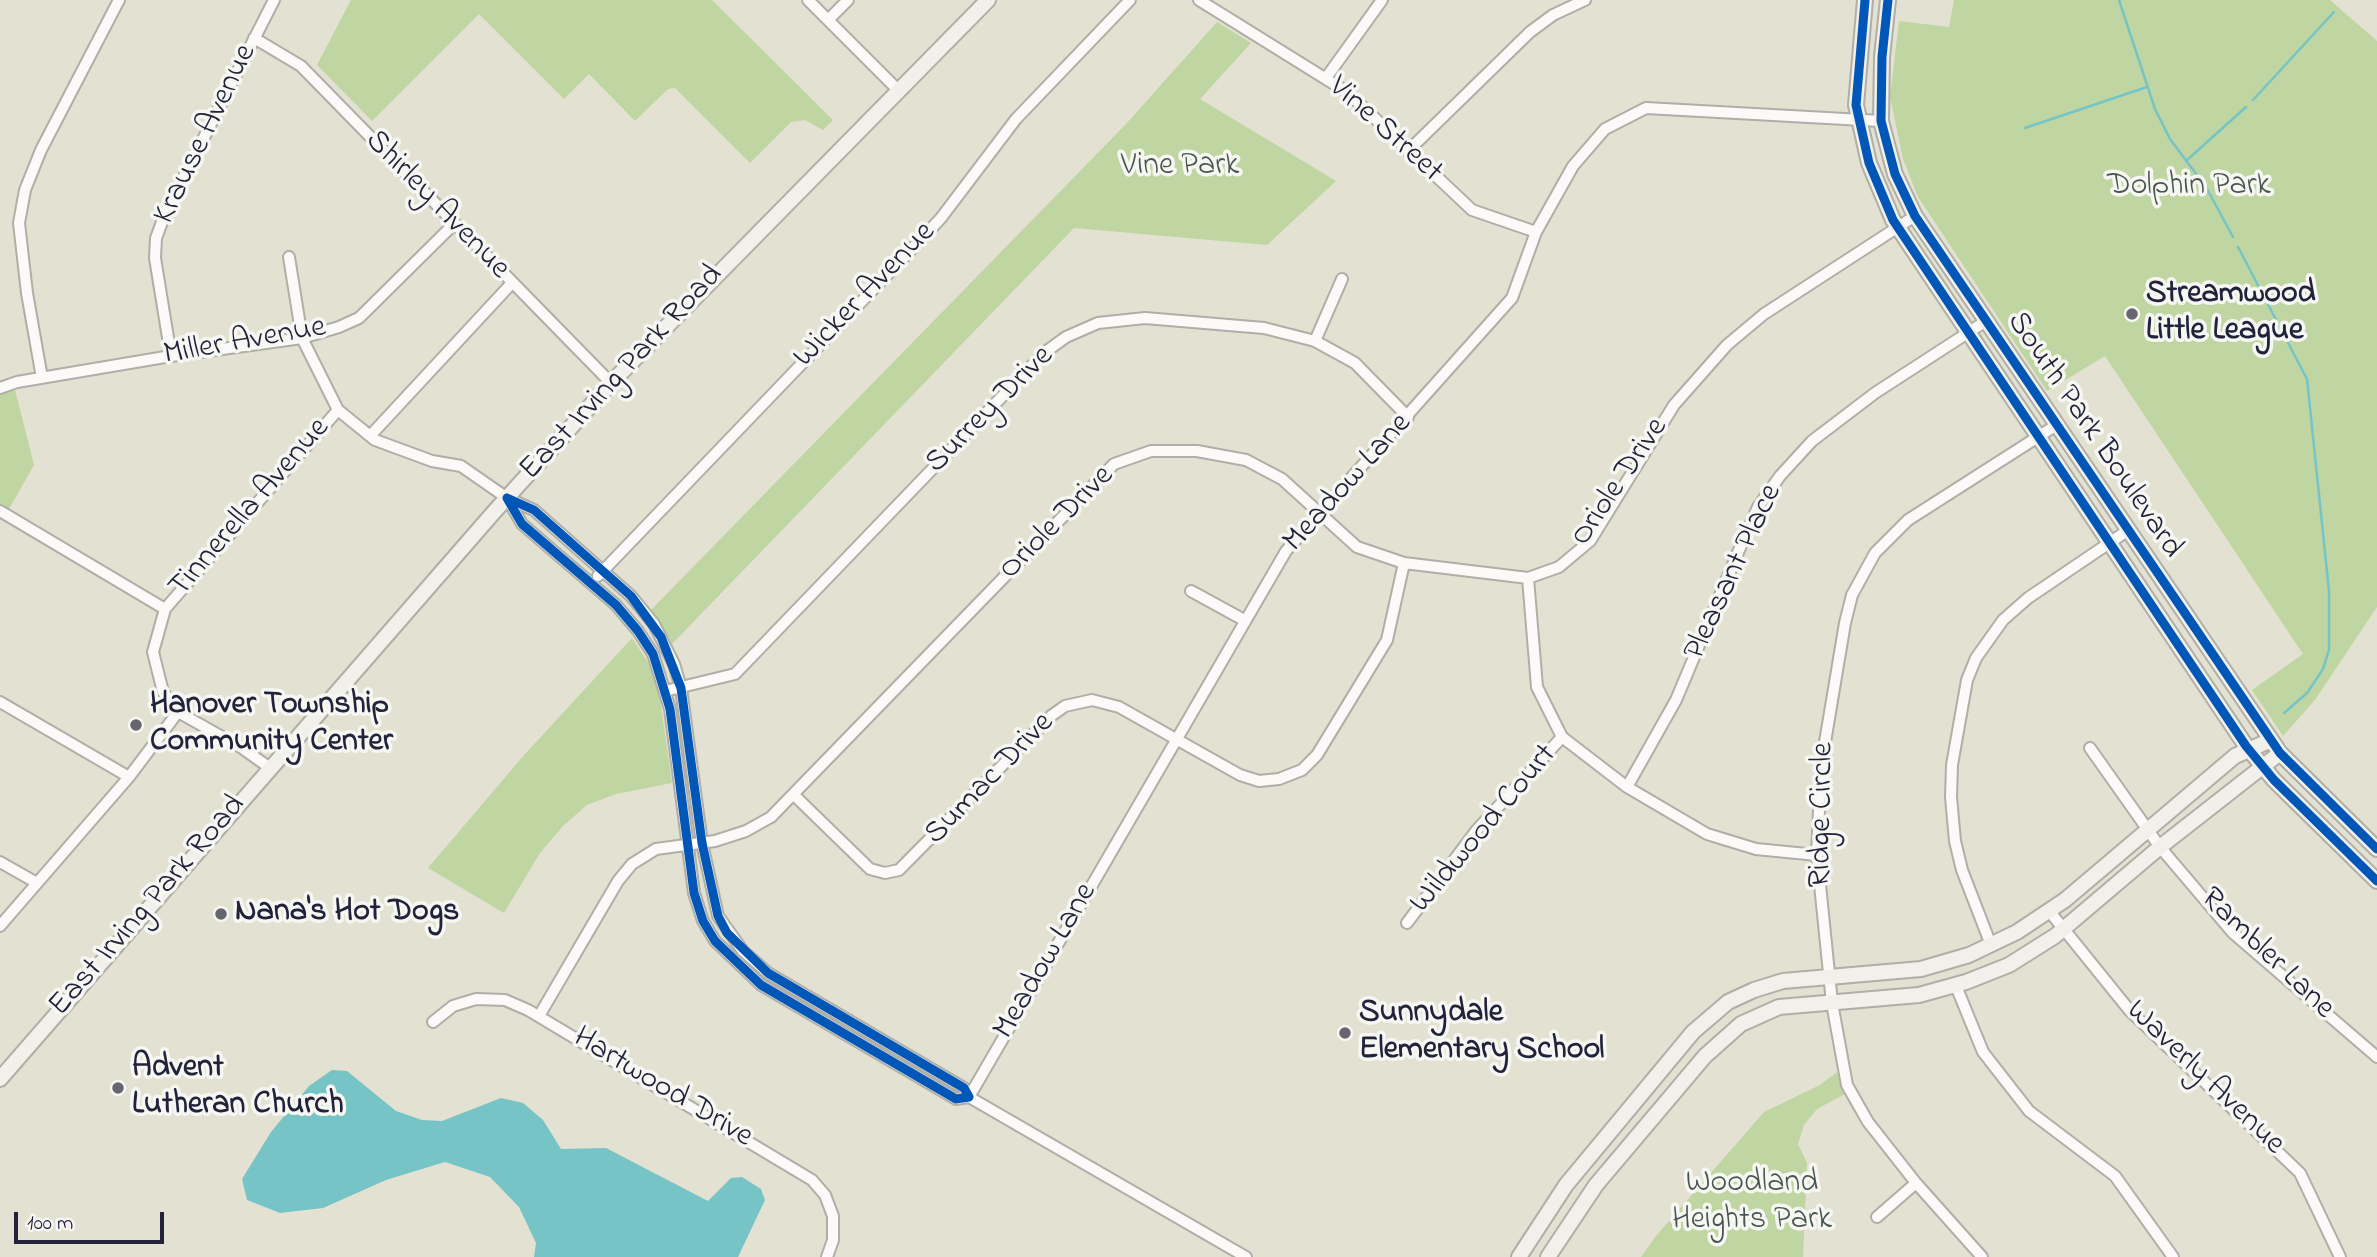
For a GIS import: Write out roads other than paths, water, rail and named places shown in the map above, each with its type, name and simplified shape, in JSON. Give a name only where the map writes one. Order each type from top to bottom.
[{"type":"street","points":[[42,378],[27,293],[19,223],[25,190],[38,157],[119,0]]},
{"type":"street","name":"Krause Avenue","points":[[171,356],[155,258],[156,238],[165,214],[274,0]]},
{"type":"street","points":[[808,0],[897,89]]},
{"type":"street","points":[[828,20],[848,0]]},
{"type":"street","name":"East Irving Park Road","points":[[0,1079],[507,498],[611,383],[897,89],[988,0]]},
{"type":"street","name":"Wicker Avenue","points":[[591,583],[941,218],[1016,119],[1130,0]]},
{"type":"street","name":"Vine Street","points":[[1199,0],[1326,78],[1364,107],[1472,210],[1536,232]]},
{"type":"street","points":[[1326,78],[1382,0]]},
{"type":"street","points":[[1408,151],[1530,32],[1553,15],[1585,0]]},
{"type":"street","name":"South Park Boulevard","points":[[1866,0],[1856,95],[1858,120],[1878,189],[1897,227],[2261,766],[2377,881]]},
{"type":"street","name":"South Park Boulevard","points":[[1888,0],[1882,57],[1881,121],[1895,174],[1915,216],[2055,426],[2280,753],[2377,849]]},
{"type":"street","name":"Shirley Avenue","points":[[254,38],[301,66],[511,284],[611,383]]},
{"type":"street","name":"Meadow Lane","points":[[969,1097],[1286,551],[1317,513],[1408,417],[1511,298],[1536,232],[1573,166],[1605,129],[1647,108],[1881,121]]},
{"type":"street","name":"Oriole Drive","points":[[539,1016],[628,868],[656,849],[702,843],[746,831],[771,817],[795,796],[1114,464],[1151,451],[1197,451],[1246,460],[1282,479],[1357,547],[1404,563],[1528,578],[1559,567],[1590,541],[1674,405],[1727,345],[1764,314],[1915,216]]},
{"type":"street","name":"Miller Avenue","points":[[0,388],[42,378],[171,356],[302,338],[359,318],[454,224]]},
{"type":"street","points":[[289,257],[302,338],[338,410],[370,436],[432,461],[461,466],[507,498],[534,510],[640,605],[654,624],[674,664],[681,688],[702,843],[718,916],[727,933],[750,958],[783,983],[964,1088],[969,1097],[1246,1257]]},
{"type":"street","points":[[1315,341],[1342,279]]},
{"type":"street","points":[[370,436],[511,284]]},
{"type":"street","name":"Surrey Drive","points":[[666,691],[735,674],[1031,366],[1066,337],[1098,323],[1138,318],[1264,328],[1315,341],[1355,363],[1408,417]]},
{"type":"street","name":"Pleasant Place","points":[[1627,787],[1676,700],[1758,507],[1780,476],[1812,441],[1875,393],[1986,321]]},
{"type":"street","name":"Tinnerella Avenue","points":[[165,609],[338,410]]},
{"type":"street","name":"Ridge Circle","points":[[1982,1257],[1916,1183],[1868,1122],[1847,1085],[1832,1003],[1817,855],[1826,728],[1852,595],[1875,553],[1908,520],[2055,426]]},
{"type":"street","points":[[507,498],[522,524],[616,605],[643,637],[653,654],[666,691],[694,893],[703,921],[715,941],[740,968],[761,985],[956,1099],[969,1097]]},
{"type":"street","points":[[0,511],[165,609],[154,639],[153,652],[163,692],[178,712],[242,748],[270,768]]},
{"type":"street","points":[[1991,945],[1962,870],[1955,841],[1951,797],[1952,765],[1967,680],[1976,658],[2003,620],[2028,598],[2127,531]]},
{"type":"street","name":"Sumac Drive","points":[[795,796],[865,864],[875,871],[891,873],[912,860],[1051,716],[1065,706],[1092,700],[1111,704],[1226,769],[1259,781],[1279,779],[1302,769],[1328,740],[1387,640],[1404,563]]},
{"type":"street","points":[[1528,578],[1537,687],[1562,737],[1627,787],[1707,834],[1756,849],[1817,855]]},
{"type":"street","points":[[1191,591],[1244,620]]},
{"type":"street","points":[[0,702],[129,777]]},
{"type":"street","points":[[0,926],[129,777],[178,712]]},
{"type":"street","name":"Wildwood Court","points":[[1407,923],[1476,831],[1562,737]]},
{"type":"street","points":[[1519,1257],[1566,1185],[1703,1022],[1728,1002],[1783,981],[1921,969],[1991,945],[2050,912],[2248,748],[2271,740]]},
{"type":"street","name":"Rambler Lane","points":[[2090,748],[2160,847],[2233,933],[2377,1057]]},
{"type":"street","points":[[1548,1257],[1596,1185],[1705,1056],[1736,1028],[1773,1008],[1894,999],[1956,986],[2009,965],[2064,929],[2160,847],[2280,753]]},
{"type":"street","points":[[0,862],[37,883]]},
{"type":"street","name":"Waverly Avenue","points":[[2050,912],[2130,1011],[2300,1173],[2340,1257]]},
{"type":"street","points":[[1956,986],[1983,1052],[2029,1111],[2115,1176],[2173,1257]]},
{"type":"street","name":"Hartwood Drive","points":[[433,1022],[453,1006],[481,999],[510,1002],[539,1016],[813,1180],[825,1195],[833,1216],[833,1240],[827,1257]]},
{"type":"street","points":[[1877,1217],[1916,1183]]},
{"type":"water","points":[[332,1070],[347,1071],[396,1111],[422,1120],[442,1121],[501,1098],[523,1103],[543,1120],[561,1149],[606,1148],[708,1201],[731,1178],[742,1177],[761,1189],[765,1200],[738,1257],[534,1257],[536,1243],[519,1207],[490,1177],[445,1162],[386,1180],[323,1208],[280,1213],[247,1200],[242,1179],[271,1132],[309,1086]]},
{"type":"waterway","points":[[2119,0],[2155,109],[2170,139],[2206,187],[2233,237]]},
{"type":"waterway","points":[[2253,100],[2334,12]]},
{"type":"waterway","points":[[2025,128],[2147,87]]},
{"type":"waterway","points":[[2186,161],[2246,107]]},
{"type":"waterway","points":[[2238,247],[2307,379],[2329,591],[2329,650],[2323,669],[2307,693],[2284,713]]},
{"type":"place","name":"Streamwood Little League","points":[[2132,314]]},
{"type":"place","name":"Hanover Township Community Center","points":[[136,725]]},
{"type":"place","name":"Nana's Hot Dogs","points":[[221,914]]},
{"type":"place","name":"Sunnydale Elementary School","points":[[1345,1033]]},
{"type":"place","name":"Advent Lutheran Church","points":[[118,1088]]},
{"type":"park label","name":"Vine Park","points":[[1180,168]]},
{"type":"park label","name":"Dolphin Park","points":[[2189,188]]},
{"type":"park label","name":"Woodland Heights Park","points":[[1752,1204]]}]
